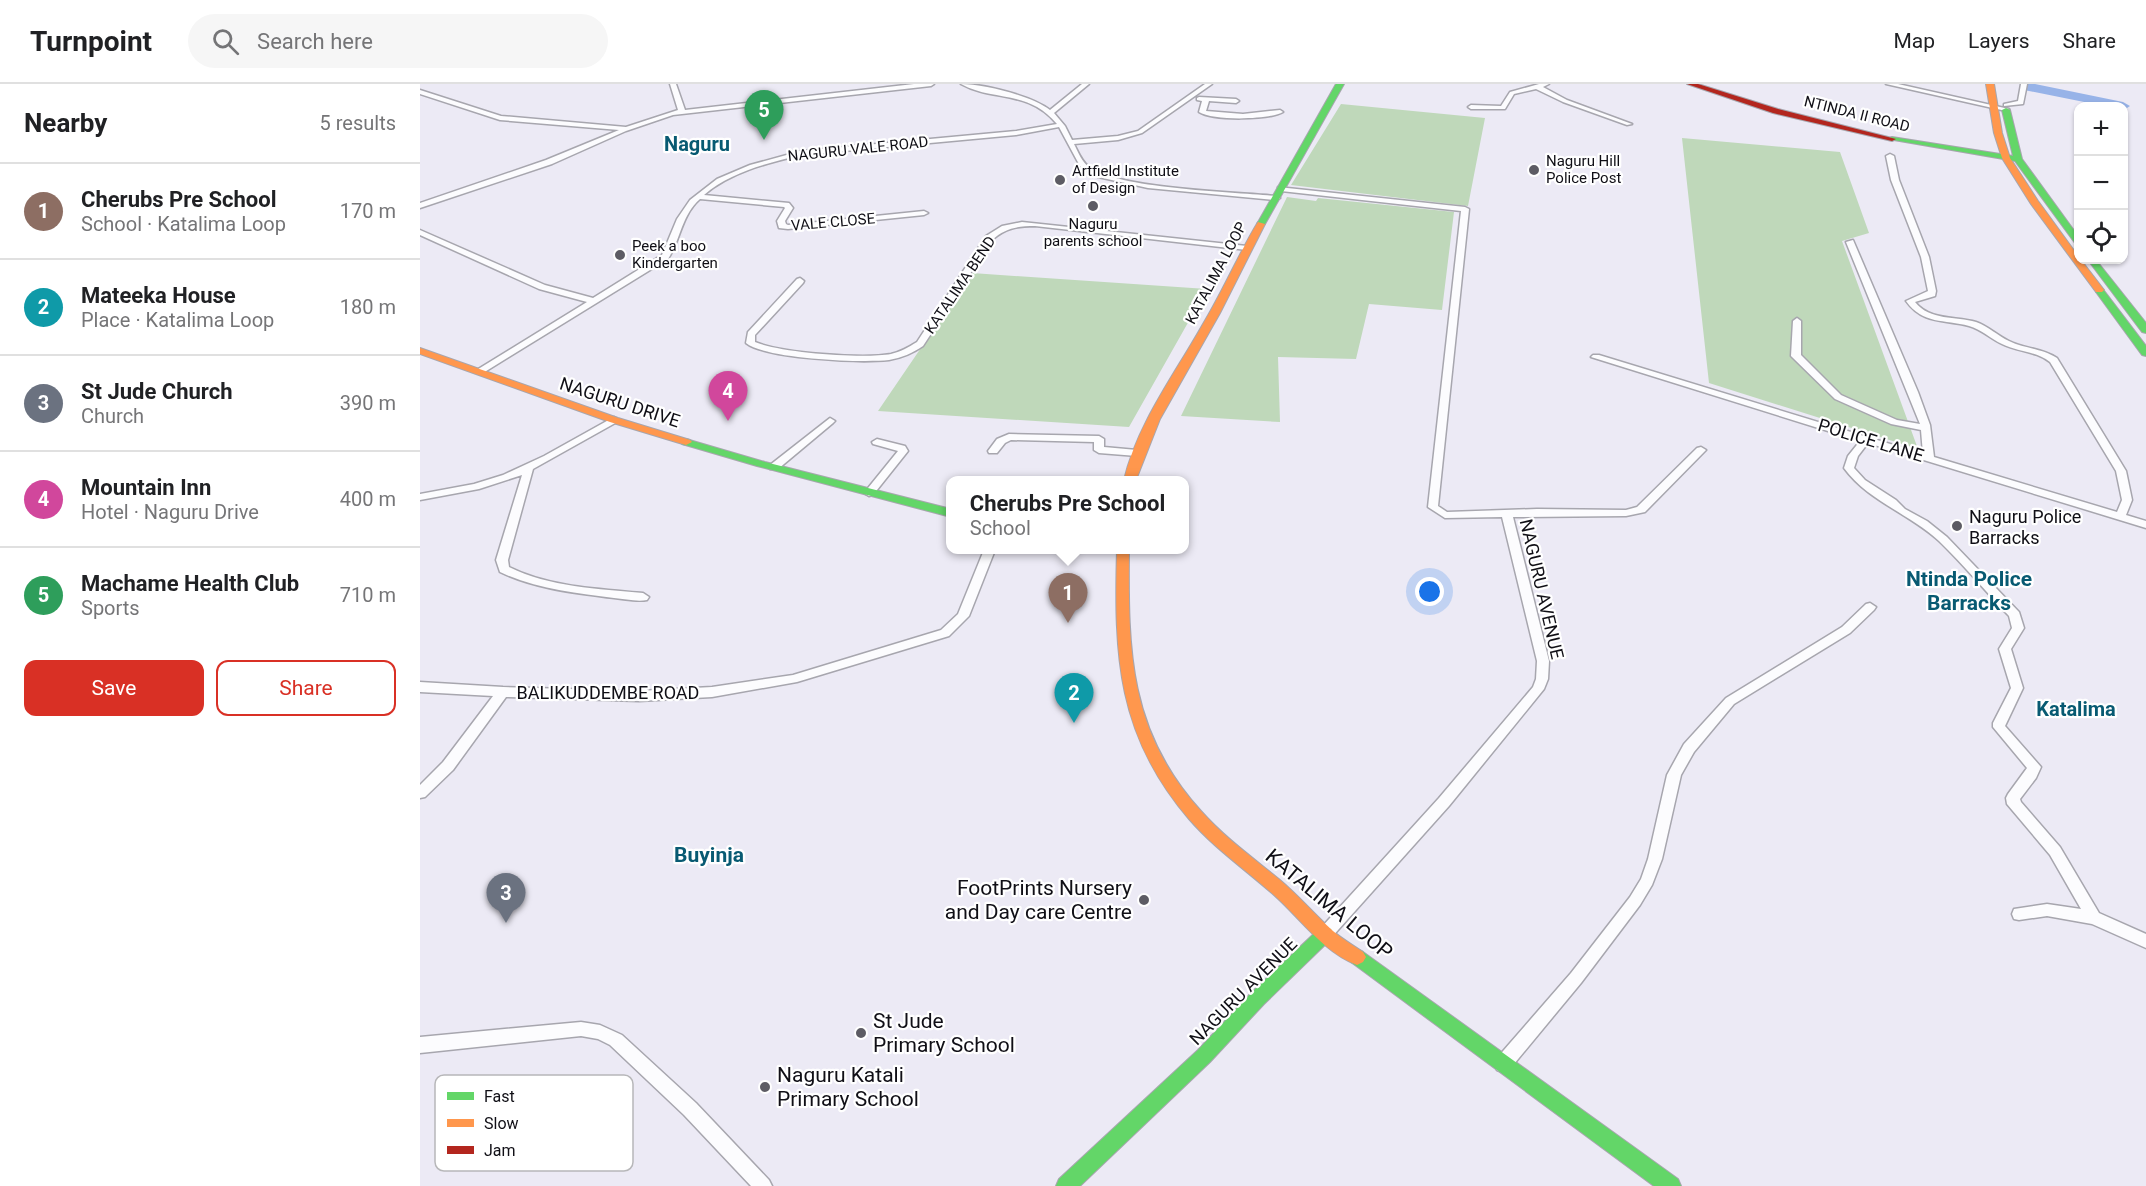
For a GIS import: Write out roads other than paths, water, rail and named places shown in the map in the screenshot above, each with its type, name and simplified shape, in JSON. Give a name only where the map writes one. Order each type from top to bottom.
[{"type":"street","points":[[673,84],[682,112]]},
{"type":"street","points":[[420,206],[549,162],[662,116],[931,84]]},
{"type":"street","points":[[964,84],[1027,99],[1051,112],[1071,142],[1080,162],[1088,170],[1114,180],[1278,193]]},
{"type":"street","points":[[1051,112],[1086,84]]},
{"type":"street","points":[[1071,142],[1128,136],[1140,132],[1209,84]]},
{"type":"street","name":"KATALIMA LOOP","points":[[1131,476],[1137,453],[1150,423],[1209,322],[1247,248],[1340,84]]},
{"type":"street","points":[[1471,107],[1503,108],[1512,93],[1547,84]]},
{"type":"street","name":"NTINDA II ROAD","points":[[1691,84],[1759,107],[1934,149],[2012,158]]},
{"type":"street","points":[[1889,84],[2002,107],[2021,103],[2024,84]]},
{"type":"street","points":[[1990,84],[2002,107]]},
{"type":"street","points":[[2001,84],[2002,107],[2012,158],[2034,202],[2146,353]]},
{"type":"street","points":[[1538,87],[1565,101],[1629,124]]},
{"type":"street","points":[[420,92],[500,118],[627,129]]},
{"type":"street","points":[[1189,98],[1236,101]]},
{"type":"street","points":[[1206,100],[1202,112],[1205,113],[1243,116],[1280,112]]},
{"type":"street","name":"NAGURU VALE ROAD","points":[[480,371],[665,257],[675,242],[682,214],[699,197],[736,173],[777,158],[912,142],[1016,133],[1061,125]]},
{"type":"street","points":[[1890,156],[1895,180],[1924,257],[1932,291],[1932,294],[1910,301],[1928,316],[1974,324],[2005,343],[2045,354],[2054,360],[2121,471],[2127,500],[2120,517]]},
{"type":"street","points":[[2012,158],[2074,235]]},
{"type":"street","name":"NAGURU AVENUE","points":[[1066,1186],[1204,1056],[1258,998],[1325,934],[1444,802],[1538,689],[1542,679],[1543,662],[1507,514],[1445,515],[1433,507],[1465,209],[1278,193]]},
{"type":"street","name":"VALE CLOSE","points":[[699,197],[786,205],[789,208],[781,221],[782,226],[788,227],[924,213]]},
{"type":"street","name":"KATALIMA BEND","points":[[800,281],[751,334],[750,343],[768,350],[867,358],[891,356],[920,344],[989,238],[1002,228],[1012,225],[1035,224],[1247,248]]},
{"type":"street","points":[[420,232],[542,287],[594,301]]},
{"type":"street","points":[[1850,242],[1913,392],[1925,428],[1929,458]]},
{"type":"street","points":[[2095,264],[2146,330]]},
{"type":"street","points":[[1797,321],[1796,356],[1839,397],[1894,422],[1925,428]]},
{"type":"street","name":"NAGURU DRIVE","points":[[420,351],[614,420],[774,467],[946,512]]},
{"type":"street","name":"POLICE LANE","points":[[1596,357],[2146,525]]},
{"type":"street","points":[[420,497],[462,490],[504,478],[529,467],[614,420]]},
{"type":"street","points":[[774,467],[830,421]]},
{"type":"street","points":[[993,451],[1001,441],[1010,436],[1099,439],[1099,450],[1137,453]]},
{"type":"street","points":[[1866,439],[1853,456],[1849,468],[1852,474],[1942,538],[2015,615],[2018,628],[2005,649],[2017,688],[1999,723],[2034,767],[2013,798],[2014,804],[2055,851],[2094,918]]},
{"type":"street","points":[[869,493],[903,452],[901,448],[877,442]]},
{"type":"street","points":[[1507,514],[1626,513],[1641,510],[1701,450]]},
{"type":"street","points":[[529,467],[502,560],[504,569],[511,574],[535,580],[642,597]]},
{"type":"street","name":"BALIKUDDEMBE ROAD","points":[[420,687],[639,696],[712,692],[793,679],[932,639],[955,625],[963,616],[987,554]]},
{"type":"street","name":"KATALIMA LOOP","points":[[1123,554],[1124,640],[1129,684],[1137,723],[1170,783],[1202,823],[1306,911],[1325,934],[1671,1186]]},
{"type":"street","points":[[1503,1064],[1576,978],[1647,882],[1655,859],[1674,775],[1689,748],[1730,701],[1846,630],[1870,607]]},
{"type":"street","points":[[420,793],[448,766],[503,692]]},
{"type":"street","points":[[2019,914],[2047,910],[2094,918],[2146,941]]},
{"type":"street","points":[[420,1045],[581,1029],[600,1032],[616,1040],[690,1109],[763,1186]]},
{"type":"waterway","points":[[2029,87],[2103,102]]},
{"type":"place","name":"Machame Health Club","points":[[764,140]]},
{"type":"place","name":"Naguru Hill Police Post","points":[[1534,170]]},
{"type":"place","name":"Artfield Institute of Design","points":[[1060,180]]},
{"type":"place","name":"Naguru parents school","points":[[1093,206]]},
{"type":"place","name":"Peek a boo Kindergarten","points":[[620,255]]},
{"type":"place","name":"Mountain Inn","points":[[728,421]]},
{"type":"place","name":"Naguru Police Barracks","points":[[1957,526]]},
{"type":"place","name":"Cherubs Pre School","points":[[1068,623]]},
{"type":"place","name":"Mateeka House","points":[[1074,723]]},
{"type":"place","name":"FootPrints Nursery and Day care Centre","points":[[1144,900]]},
{"type":"place","name":"St Jude Church","points":[[506,923]]},
{"type":"place","name":"St Jude Primary School","points":[[861,1033]]},
{"type":"place","name":"Naguru Katali Primary School","points":[[765,1087]]},
{"type":"district","name":"Naguru","points":[[697,144]]},
{"type":"district","name":"Ntinda Police Barracks","points":[[1969,591]]},
{"type":"district","name":"Katalima","points":[[2076,709]]},
{"type":"district","name":"Buyinja","points":[[709,855]]}]
